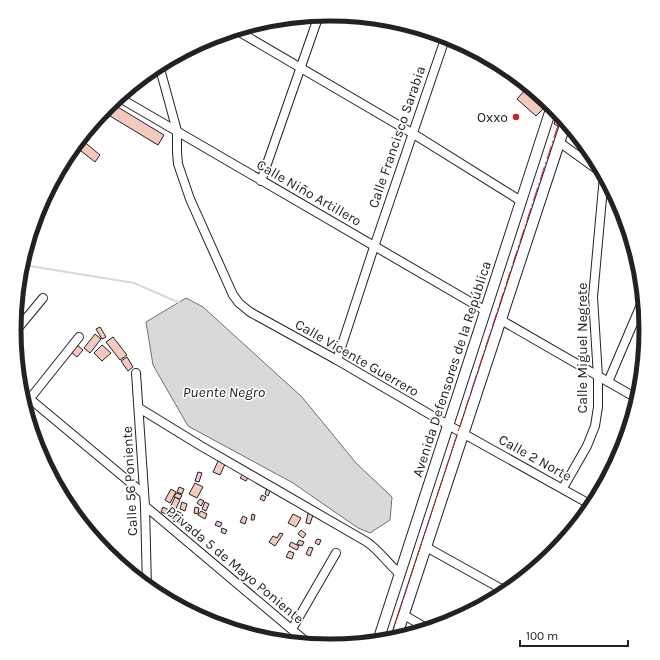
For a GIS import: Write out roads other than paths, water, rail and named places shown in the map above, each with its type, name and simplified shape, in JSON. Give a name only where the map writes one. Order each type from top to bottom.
[{"type":"main road","name":"Avenida Defensores de la República","points":[[380,634],[550,114]]},
{"type":"main road","points":[[401,630],[404,615],[426,547],[564,128]]},
{"type":"street","points":[[261,181],[317,22]]},
{"type":"street","points":[[243,34],[412,133],[521,201]]},
{"type":"street","name":"Calle Francisco Sarabia","points":[[337,360],[374,246],[444,43]]},
{"type":"street","points":[[161,71],[177,131]]},
{"type":"street","name":"Calle Niño Artillero","points":[[124,100],[486,311]]},
{"type":"street","name":"Calle Vicente Guerrero","points":[[177,131],[178,164],[190,199],[233,294],[239,303],[250,312],[337,360],[464,434]]},
{"type":"street","points":[[559,142],[592,165]]},
{"type":"street","name":"Calle Miguel Negrete","points":[[562,488],[587,446],[595,426],[598,407],[598,377],[593,297],[603,186]]},
{"type":"street","points":[[21,324],[43,298]]},
{"type":"street","points":[[608,382],[638,312]]},
{"type":"street","points":[[501,320],[632,395]]},
{"type":"street","points":[[29,400],[79,337]]},
{"type":"street","name":"Calle 56 Poniente","points":[[136,373],[145,506],[147,579]]},
{"type":"street","points":[[31,406],[144,494]]},
{"type":"street","points":[[139,408],[201,446],[375,547],[390,566],[400,574]]},
{"type":"street","name":"Calle 2 Norte","points":[[464,434],[587,502]]},
{"type":"street","name":"Privada 5 de Mayo Poniente","points":[[145,506],[301,637]]},
{"type":"street","points":[[426,547],[500,588]]},
{"type":"street","points":[[292,629],[336,553]]},
{"type":"street","points":[[404,615],[421,625]]},
{"type":"water","name":"Puente Negro","points":[[186,298],[203,307],[302,397],[356,463],[392,497],[390,520],[370,533],[358,528],[293,483],[188,426],[153,365],[146,322]]},
{"type":"waterway","points":[[28,265],[134,283],[180,303]]},
{"type":"place","name":"Oxxo","points":[[516,117]]}]
